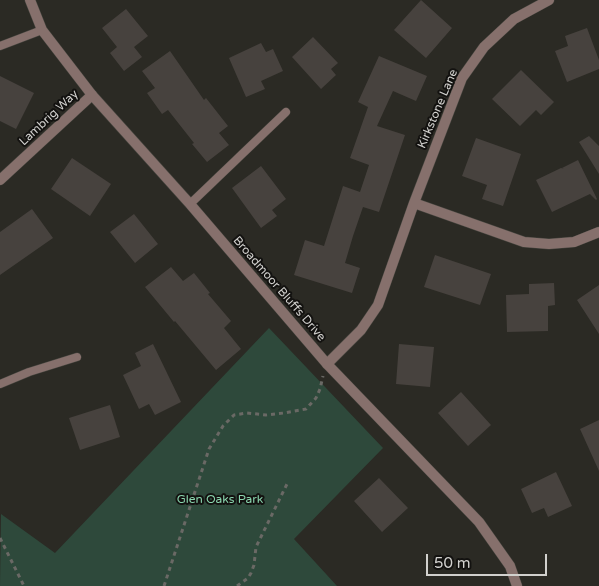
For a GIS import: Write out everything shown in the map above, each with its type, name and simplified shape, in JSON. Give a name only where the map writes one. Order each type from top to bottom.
[{"type":"street","name":"Broadmoor Bluffs Drive","points":[[30,0],[42,30],[92,95],[190,204],[327,364],[479,522],[510,566],[517,586]]},
{"type":"street","name":"Kirkstone Lane","points":[[327,364],[361,330],[378,305],[414,203],[462,78],[484,47],[514,19],[549,0]]},
{"type":"street","name":"Lambrig Way","points":[[0,180],[92,95]]},
{"type":"street","points":[[414,203],[524,242],[549,244],[574,242],[599,232]]},
{"type":"lane","points":[[0,46],[42,30]]},
{"type":"lane","points":[[190,204],[286,112]]},
{"type":"lane","points":[[0,384],[29,372],[78,357]]},
{"type":"path","points":[[164,586],[209,449],[223,426],[234,415],[247,412],[266,415],[306,408],[316,398],[327,364]]},
{"type":"path","points":[[237,586],[248,578],[251,573],[256,547],[288,482]]},
{"type":"path","points":[[0,538],[24,586]]},
{"type":"green space","name":"Glen Oaks Park","points":[[269,328],[383,448],[294,539],[337,586],[0,586],[1,514],[55,553]]},
{"type":"building","points":[[421,0],[452,28],[426,58],[394,30]]},
{"type":"building","points":[[126,9],[148,36],[134,47],[142,57],[124,71],[110,53],[117,47],[102,28]]},
{"type":"building","points":[[587,28],[599,60],[599,69],[567,82],[555,51],[568,46],[565,36]]},
{"type":"building","points":[[313,37],[338,63],[331,69],[336,75],[321,89],[292,57]]},
{"type":"building","points":[[261,43],[266,52],[273,49],[283,71],[261,81],[265,89],[246,97],[229,58]]},
{"type":"building","points":[[170,51],[204,100],[206,98],[228,126],[219,133],[229,145],[207,162],[168,110],[162,114],[147,93],[155,88],[142,71]]},
{"type":"building","points":[[379,56],[427,76],[416,101],[393,91],[377,126],[405,135],[379,212],[363,207],[353,236],[345,263],[360,268],[352,293],[294,275],[305,240],[324,246],[343,186],[360,192],[369,165],[350,158],[368,107],[358,102]]},
{"type":"building","points":[[521,70],[554,102],[541,115],[536,110],[520,126],[492,99]]},
{"type":"building","points":[[0,76],[34,93],[16,129],[0,121]]},
{"type":"building","points":[[589,136],[599,146],[599,174],[579,142]]},
{"type":"building","points":[[476,138],[521,154],[503,206],[482,199],[487,185],[462,176]]},
{"type":"building","points":[[72,158],[111,184],[90,216],[51,189]]},
{"type":"building","points":[[578,160],[597,199],[590,194],[552,212],[536,180],[561,168],[564,169],[562,168]]},
{"type":"building","points":[[261,166],[286,199],[272,210],[277,216],[261,228],[232,188]]},
{"type":"building","points":[[32,209],[53,238],[0,275],[0,232]]},
{"type":"building","points":[[134,214],[158,244],[135,263],[110,232]]},
{"type":"building","points":[[435,255],[491,274],[480,305],[424,287]]},
{"type":"building","points":[[171,267],[183,281],[194,273],[210,293],[208,294],[231,321],[224,328],[241,349],[216,370],[145,287]]},
{"type":"building","points":[[554,283],[555,305],[548,306],[548,331],[507,332],[506,295],[529,294],[529,284]]},
{"type":"building","points":[[599,285],[599,334],[577,300]]},
{"type":"building","points":[[153,344],[181,402],[155,415],[149,404],[139,409],[123,375],[141,366],[135,353]]},
{"type":"building","points":[[399,344],[434,347],[430,387],[396,384]]},
{"type":"building","points":[[461,392],[491,425],[468,446],[438,413]]},
{"type":"building","points":[[110,405],[120,437],[80,450],[69,418]]},
{"type":"building","points":[[599,420],[599,471],[580,429]]},
{"type":"building","points":[[556,472],[572,506],[548,517],[544,508],[532,513],[521,489]]},
{"type":"building","points":[[379,478],[408,508],[382,532],[354,501]]}]
